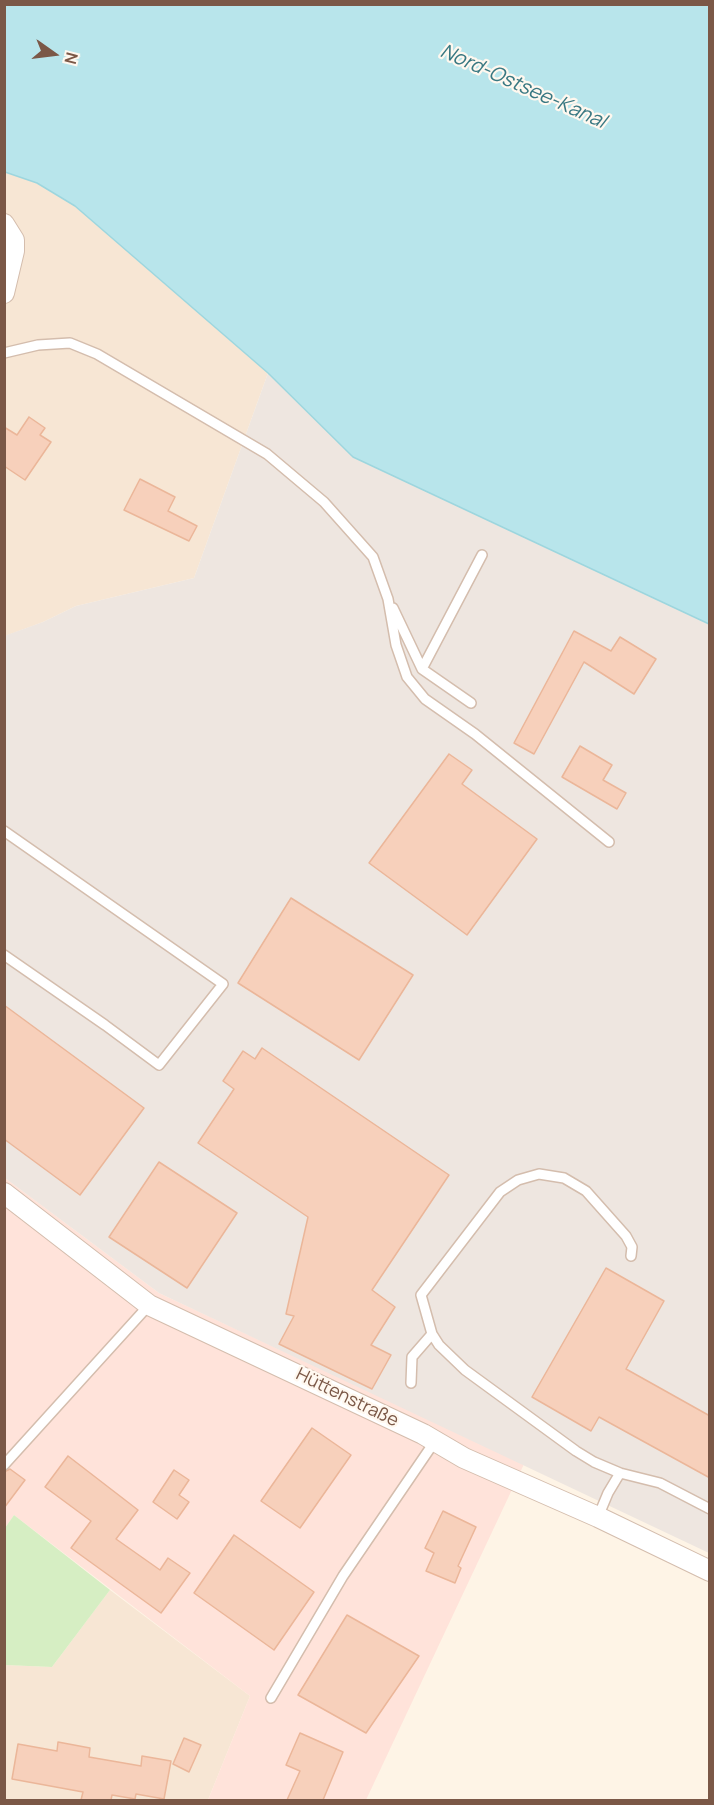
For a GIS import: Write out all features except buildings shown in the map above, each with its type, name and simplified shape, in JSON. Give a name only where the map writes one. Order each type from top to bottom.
[{"type":"street","points":[[4,224],[14,240],[14,252],[4,293]]},
{"type":"street","name":"Hüttenstraße","points":[[6,1197],[149,1305],[435,1441],[464,1458],[598,1517],[710,1571]]},
{"type":"lane","points":[[4,353],[38,345],[70,343],[98,354],[267,454],[324,502],[373,557],[388,599],[422,669],[471,702]]},
{"type":"lane","points":[[422,669],[482,555]]},
{"type":"lane","points":[[388,599],[396,645],[407,677],[425,699],[475,734],[609,842]]},
{"type":"lane","points":[[4,831],[223,984],[159,1065],[4,955]]},
{"type":"lane","points":[[631,1256],[632,1247],[626,1236],[586,1191],[564,1179],[539,1174],[519,1180],[500,1192],[421,1295],[432,1334],[439,1345],[465,1370],[594,1462],[620,1473],[660,1483],[710,1509]]},
{"type":"lane","points":[[4,1465],[149,1305]]},
{"type":"lane","points":[[411,1383],[412,1357],[432,1334]]},
{"type":"lane","points":[[271,1698],[343,1576],[435,1441]]},
{"type":"lane","points":[[598,1517],[620,1473]]},
{"type":"shaded area","points":[[5,172],[37,183],[75,206],[268,373],[194,578],[76,606],[43,622],[5,636]]},
{"type":"shaded area","points":[[268,373],[353,457],[709,624],[709,1553],[159,1293],[5,1178],[4,636],[43,622],[76,606],[194,578]]},
{"type":"shaded area","points":[[5,1178],[159,1293],[524,1464],[366,1800],[208,1800],[250,1696],[14,1515],[5,1528]]},
{"type":"shaded area","points":[[110,1590],[250,1696],[208,1800],[5,1800],[5,1665],[52,1667]]},
{"type":"green space","points":[[14,1515],[110,1590],[52,1667],[5,1665],[5,1528]]},
{"type":"water","name":"Nord-Ostsee-Kanal","points":[[5,4],[709,5],[709,624],[353,457],[268,373],[75,206],[37,183],[5,172]]}]
